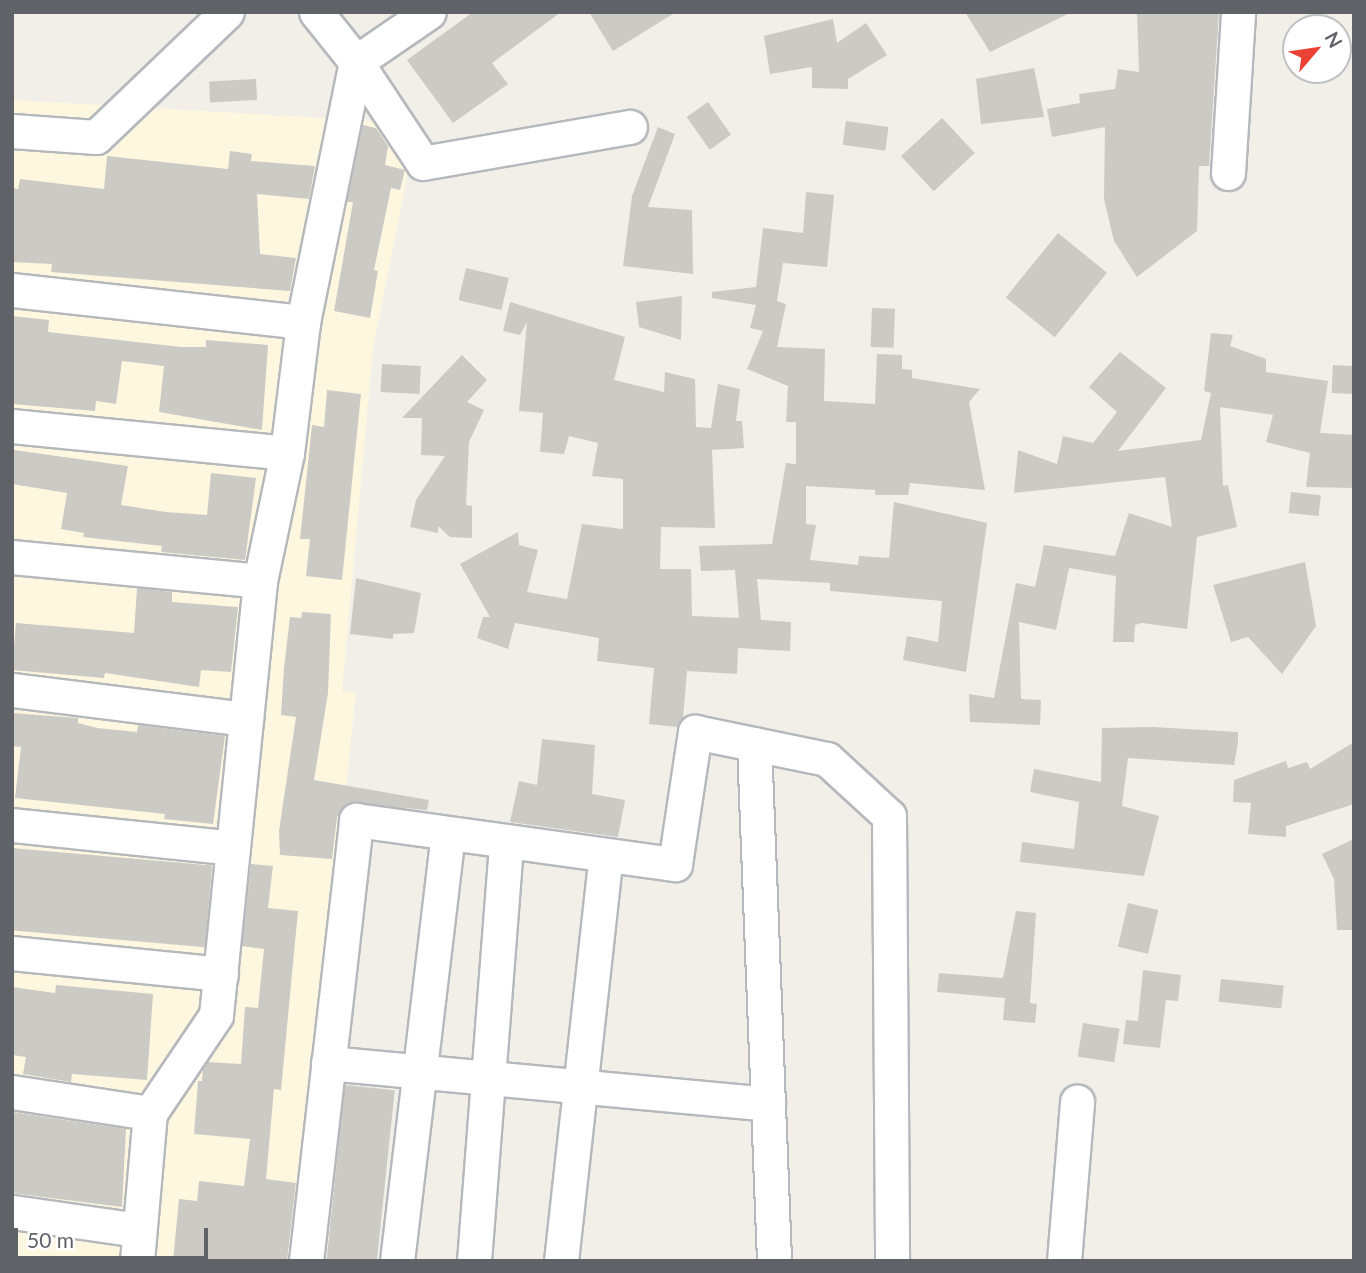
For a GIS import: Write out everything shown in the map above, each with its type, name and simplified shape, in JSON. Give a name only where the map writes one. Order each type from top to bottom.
[{"type":"street","points":[[12,131],[96,137],[228,12]]},
{"type":"street","points":[[316,12],[356,62],[423,163],[630,127]]},
{"type":"street","points":[[12,1212],[138,1245],[150,1113],[216,1015],[260,582],[287,453],[303,322],[356,62],[429,12]]},
{"type":"street","points":[[1228,173],[1238,12]]},
{"type":"street","points":[[12,290],[303,322]]},
{"type":"street","points":[[12,426],[287,453]]},
{"type":"street","points":[[12,557],[260,582]]},
{"type":"street","points":[[12,690],[246,719]]},
{"type":"street","points":[[306,1261],[356,820],[448,836],[506,841],[675,864],[695,732],[827,759],[889,816],[892,1261]]},
{"type":"street","points":[[754,744],[774,1261]]},
{"type":"street","points":[[12,825],[233,848]]},
{"type":"street","points":[[397,1261],[448,836]]},
{"type":"street","points":[[474,1261],[506,841]]},
{"type":"street","points":[[561,1261],[606,856]]},
{"type":"street","points":[[12,953],[221,974]]},
{"type":"street","points":[[328,1063],[768,1104]]},
{"type":"street","points":[[12,1092],[150,1113]]},
{"type":"street","points":[[1064,1261],[1077,1102]]},
{"type":"shaded area","points":[[12,100],[393,122],[409,167],[373,349],[342,691],[356,693],[296,1261],[12,1261]]},
{"type":"building","points":[[473,12],[561,12],[492,63],[508,84],[453,123],[407,60]]},
{"type":"building","points":[[589,12],[676,12],[613,51]]},
{"type":"building","points":[[965,12],[1072,12],[990,52]]},
{"type":"building","points":[[1137,12],[1219,12],[1209,166],[1199,166],[1197,231],[1137,277],[1114,241],[1104,199],[1105,127],[1052,137],[1047,109],[1080,103],[1079,94],[1115,89],[1118,69],[1139,72]]},
{"type":"building","points":[[833,19],[837,43],[866,23],[887,55],[848,79],[848,89],[812,88],[812,67],[770,74],[764,36]]},
{"type":"building","points":[[1034,68],[1044,117],[981,124],[976,79]]},
{"type":"building","points":[[256,79],[257,100],[210,102],[209,81]]},
{"type":"building","points":[[708,102],[731,135],[710,150],[687,117]]},
{"type":"building","points":[[942,118],[975,153],[934,191],[901,156]]},
{"type":"building","points":[[846,121],[889,127],[885,151],[843,145]]},
{"type":"building","points":[[363,125],[376,128],[388,146],[385,165],[405,170],[400,190],[391,188],[374,270],[378,271],[370,318],[334,311],[353,202],[347,202]]},
{"type":"building","points":[[658,127],[675,134],[648,207],[692,210],[693,274],[623,266],[632,196]]},
{"type":"building","points":[[230,151],[252,154],[251,161],[315,166],[309,199],[257,194],[260,254],[296,258],[290,291],[51,272],[52,264],[12,262],[12,188],[18,189],[20,179],[104,189],[107,156],[228,169]]},
{"type":"building","points":[[806,192],[834,195],[827,267],[783,263],[777,301],[786,304],[777,347],[825,349],[824,401],[875,404],[877,354],[902,355],[902,369],[912,370],[912,378],[980,389],[969,402],[985,490],[910,483],[908,495],[875,495],[875,490],[806,486],[806,524],[816,525],[810,560],[858,565],[859,556],[889,558],[894,502],[987,523],[966,672],[903,660],[907,636],[938,642],[942,601],[830,591],[830,583],[757,579],[761,620],[791,622],[790,651],[738,648],[737,674],[687,671],[683,718],[677,727],[649,724],[654,668],[597,661],[599,638],[515,623],[508,649],[477,638],[483,617],[490,617],[460,564],[518,532],[519,545],[538,550],[527,592],[567,599],[582,524],[623,529],[623,479],[592,476],[598,443],[569,436],[564,454],[540,452],[543,413],[519,411],[527,322],[520,335],[503,331],[510,302],[625,337],[614,380],[664,392],[665,372],[695,379],[696,427],[711,428],[718,384],[740,389],[736,421],[742,421],[744,448],[712,450],[715,528],[661,527],[660,569],[691,569],[692,616],[739,618],[735,570],[701,571],[699,546],[772,544],[786,463],[796,464],[796,422],[786,422],[788,386],[747,369],[763,331],[750,328],[756,305],[712,298],[712,292],[756,287],[763,228],[803,233]]},
{"type":"building","points":[[1058,233],[1107,273],[1055,337],[1006,298]]},
{"type":"building","points":[[466,268],[509,278],[501,310],[459,300]]},
{"type":"building","points":[[682,296],[681,340],[639,327],[636,302]]},
{"type":"building","points":[[872,308],[895,309],[894,348],[871,347]]},
{"type":"building","points":[[12,316],[49,320],[48,332],[181,347],[206,347],[206,340],[268,345],[262,430],[159,412],[164,366],[122,361],[116,404],[96,401],[95,411],[12,404]]},
{"type":"building","points":[[1211,333],[1233,335],[1230,346],[1266,359],[1266,372],[1328,381],[1320,433],[1354,435],[1354,488],[1306,487],[1310,453],[1266,442],[1273,415],[1220,407],[1223,486],[1228,485],[1237,527],[1197,537],[1187,629],[1142,623],[1135,625],[1134,642],[1113,642],[1116,576],[1069,568],[1056,630],[1019,622],[1021,699],[1041,700],[1040,725],[970,722],[969,694],[994,698],[1016,583],[1035,587],[1044,545],[1115,556],[1129,513],[1172,527],[1165,477],[1014,493],[1018,450],[1057,464],[1063,436],[1093,443],[1117,412],[1089,387],[1120,352],[1166,388],[1118,451],[1201,440],[1211,393],[1204,391]]},
{"type":"building","points":[[462,355],[487,380],[467,402],[484,410],[469,442],[466,505],[472,506],[472,538],[450,537],[438,526],[438,533],[410,527],[416,500],[445,456],[421,455],[422,418],[402,418]]},
{"type":"building","points":[[382,364],[421,366],[419,394],[381,392]]},
{"type":"building","points":[[1333,365],[1354,366],[1353,394],[1332,393]]},
{"type":"building","points":[[327,390],[361,394],[342,580],[306,576],[310,539],[300,539],[312,425],[324,427]]},
{"type":"building","points":[[14,450],[128,466],[121,505],[166,512],[207,515],[211,473],[256,478],[245,560],[161,552],[162,546],[83,537],[84,533],[61,529],[67,493],[12,484]]},
{"type":"building","points":[[1291,492],[1321,495],[1319,516],[1289,513]]},
{"type":"building","points":[[1305,562],[1316,626],[1282,674],[1248,637],[1231,642],[1213,585]]},
{"type":"building","points":[[356,578],[421,593],[414,633],[393,634],[393,639],[350,634]]},
{"type":"building","points":[[137,588],[172,592],[172,602],[238,607],[231,672],[201,670],[199,687],[105,673],[104,678],[12,670],[16,623],[134,633]]},
{"type":"building","points":[[302,612],[331,614],[328,693],[314,780],[429,800],[427,810],[348,803],[337,817],[332,859],[280,855],[279,831],[296,717],[281,715],[284,668],[290,617],[301,618]]},
{"type":"building","points":[[12,713],[78,718],[78,723],[97,728],[137,732],[138,725],[225,736],[213,824],[164,819],[165,814],[15,798],[21,747],[12,746]]},
{"type":"building","points":[[1153,727],[1238,732],[1238,742],[1234,765],[1128,758],[1122,806],[1159,816],[1144,876],[1020,862],[1022,842],[1074,849],[1079,802],[1030,792],[1034,769],[1101,782],[1102,728]]},
{"type":"building","points":[[542,739],[595,745],[592,794],[625,800],[618,837],[510,822],[519,781],[537,785]]},
{"type":"building","points":[[1354,742],[1354,804],[1286,826],[1286,837],[1248,834],[1251,803],[1233,802],[1234,780],[1286,761],[1288,768],[1307,762],[1310,769]]},
{"type":"building","points":[[1354,839],[1354,930],[1337,930],[1334,879],[1322,854]]},
{"type":"building","points":[[12,848],[212,866],[205,947],[12,930]]},
{"type":"building","points":[[251,864],[273,866],[268,908],[298,911],[281,1090],[274,1089],[266,1179],[296,1183],[287,1261],[173,1261],[179,1199],[197,1201],[199,1181],[244,1186],[250,1139],[194,1134],[198,1081],[202,1081],[203,1069],[208,1062],[241,1064],[245,1007],[258,1008],[264,949],[242,946]]},
{"type":"building","points":[[1128,903],[1158,910],[1148,954],[1118,947]]},
{"type":"building","points":[[1016,911],[1036,913],[1030,1003],[1037,1004],[1035,1023],[1003,1020],[1005,998],[937,992],[939,973],[1003,978]]},
{"type":"building","points":[[1143,970],[1181,975],[1178,1001],[1166,1000],[1160,1048],[1123,1044],[1126,1020],[1138,1021]]},
{"type":"building","points":[[1221,979],[1284,986],[1281,1008],[1219,1002]]},
{"type":"building","points":[[56,985],[153,994],[147,1080],[72,1074],[71,1082],[23,1074],[26,1057],[12,1055],[12,987],[55,993]]},
{"type":"building","points":[[1083,1023],[1120,1029],[1114,1062],[1078,1057]]},
{"type":"building","points":[[345,1085],[395,1090],[377,1261],[327,1261]]},
{"type":"building","points":[[12,1112],[126,1129],[122,1207],[12,1193]]}]
